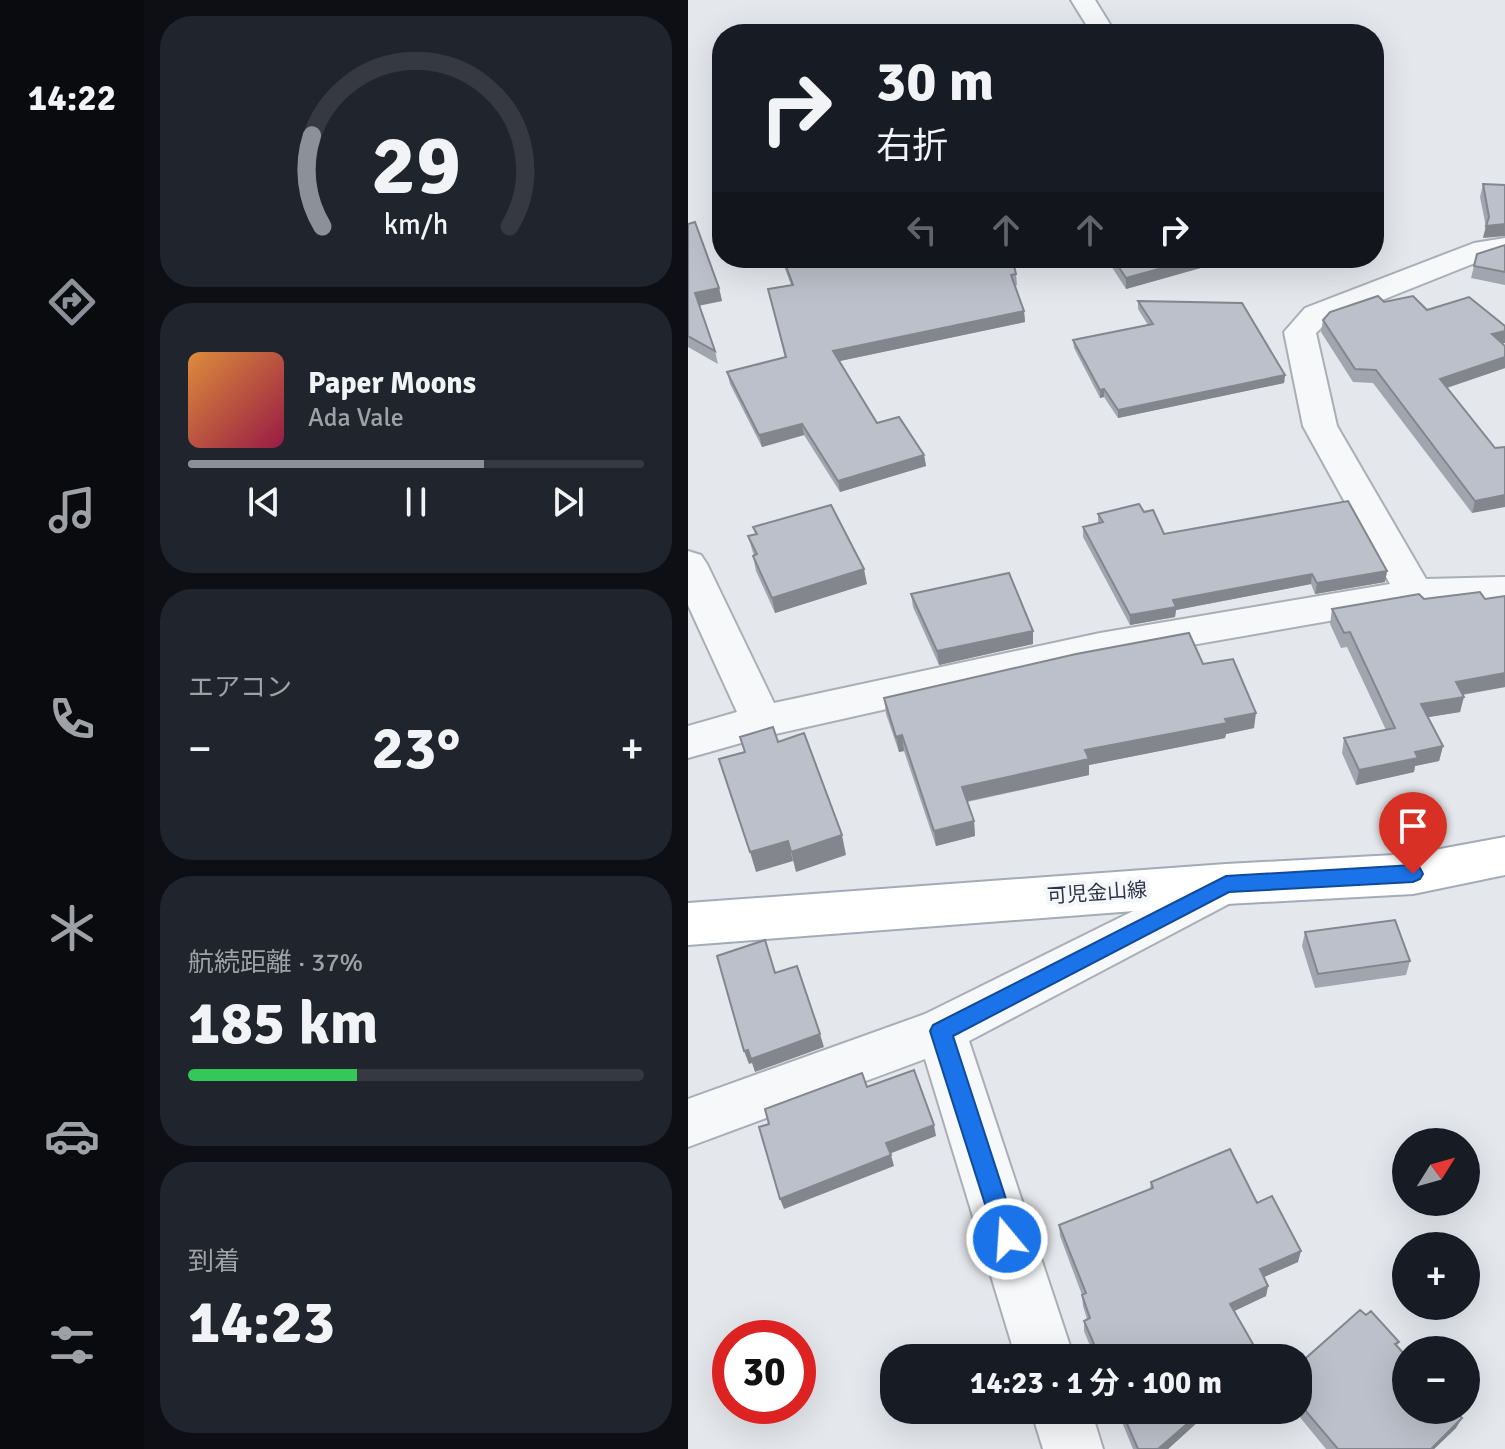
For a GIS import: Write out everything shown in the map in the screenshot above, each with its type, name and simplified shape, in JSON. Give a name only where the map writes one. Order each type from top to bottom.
[{"type":"main road","name":"可児金山線","points":[[688,924],[1226,884],[1413,874],[1505,856]]},
{"type":"street","points":[[1083,0],[1098,24]]},
{"type":"street","points":[[1415,593],[1320,426],[1300,332],[1316,315],[1485,249],[1505,247]]},
{"type":"street","points":[[1384,262],[1411,277]]},
{"type":"street","points":[[688,564],[762,721]]},
{"type":"street","points":[[688,742],[762,721],[1100,647],[1415,593],[1505,590]]},
{"type":"street","points":[[688,1123],[941,1031],[1226,884]]},
{"type":"street","points":[[941,1031],[1041,1344]]},
{"type":"street","points":[[1065,1424],[1073,1449]]},
{"type":"building","points":[[1483,184],[1505,185],[1505,224],[1486,226],[1489,217]]},
{"type":"building","points":[[695,222],[719,288],[695,293],[715,351],[688,336],[688,224]]},
{"type":"building","points":[[1505,245],[1505,272],[1474,266],[1477,254]]},
{"type":"building","points":[[787,268],[1014,268],[1016,274],[1011,275],[1024,311],[833,351],[877,423],[899,417],[924,455],[838,481],[802,424],[759,435],[727,372],[786,357],[768,289],[793,285]]},
{"type":"building","points":[[1120,268],[1162,268],[1126,278]]},
{"type":"building","points":[[1378,296],[1384,302],[1413,296],[1427,310],[1469,297],[1505,326],[1505,331],[1492,334],[1505,346],[1505,357],[1440,379],[1495,448],[1505,447],[1505,495],[1475,501],[1376,370],[1355,369],[1323,320],[1330,312]]},
{"type":"building","points":[[1138,301],[1242,303],[1285,375],[1118,410],[1104,389],[1100,390],[1073,340],[1153,324]]},
{"type":"building","points":[[1348,501],[1387,571],[1317,583],[1312,574],[1173,600],[1176,607],[1130,615],[1083,527],[1103,522],[1098,514],[1139,504],[1144,512],[1153,510],[1164,534]]},
{"type":"building","points":[[831,505],[864,569],[772,598],[753,556],[757,554],[748,536],[757,534],[753,527]]},
{"type":"building","points":[[1009,573],[1033,631],[937,651],[911,594]]},
{"type":"building","points":[[1480,592],[1485,599],[1505,596],[1505,673],[1456,682],[1464,697],[1421,704],[1443,746],[1415,752],[1418,758],[1359,770],[1344,738],[1395,728],[1350,632],[1344,633],[1332,609],[1419,594],[1424,599]]},
{"type":"building","points":[[1189,633],[1203,664],[1233,659],[1256,713],[1225,719],[1227,723],[1085,750],[1089,759],[962,787],[974,821],[934,831],[902,735],[896,737],[884,698],[1076,654]]},
{"type":"building","points":[[773,727],[778,742],[804,733],[842,835],[791,852],[788,841],[750,852],[719,759],[745,752],[740,737]]},
{"type":"building","points":[[1395,920],[1410,961],[1318,974],[1305,932]]},
{"type":"building","points":[[765,940],[775,973],[797,966],[820,1034],[751,1059],[748,1050],[744,1051],[717,956]]},
{"type":"building","points":[[914,1070],[934,1125],[886,1143],[891,1155],[780,1199],[759,1127],[769,1124],[765,1109],[862,1073],[867,1087]]},
{"type":"building","points":[[1230,1149],[1257,1203],[1272,1196],[1301,1251],[1260,1269],[1268,1286],[1230,1304],[1253,1344],[1094,1344],[1084,1321],[1090,1318],[1082,1295],[1086,1293],[1059,1225],[1153,1188],[1151,1182]]},
{"type":"building","points":[[1360,1310],[1366,1315],[1371,1311],[1394,1336],[1392,1424],[1456,1424],[1431,1449],[1338,1449],[1312,1418],[1312,1353]]},
{"type":"building","points":[[1127,1424],[1187,1424],[1158,1449],[1138,1449]]},
{"type":"route","points":[[1007,1239],[941,1031],[1226,884],[1413,874]]}]
